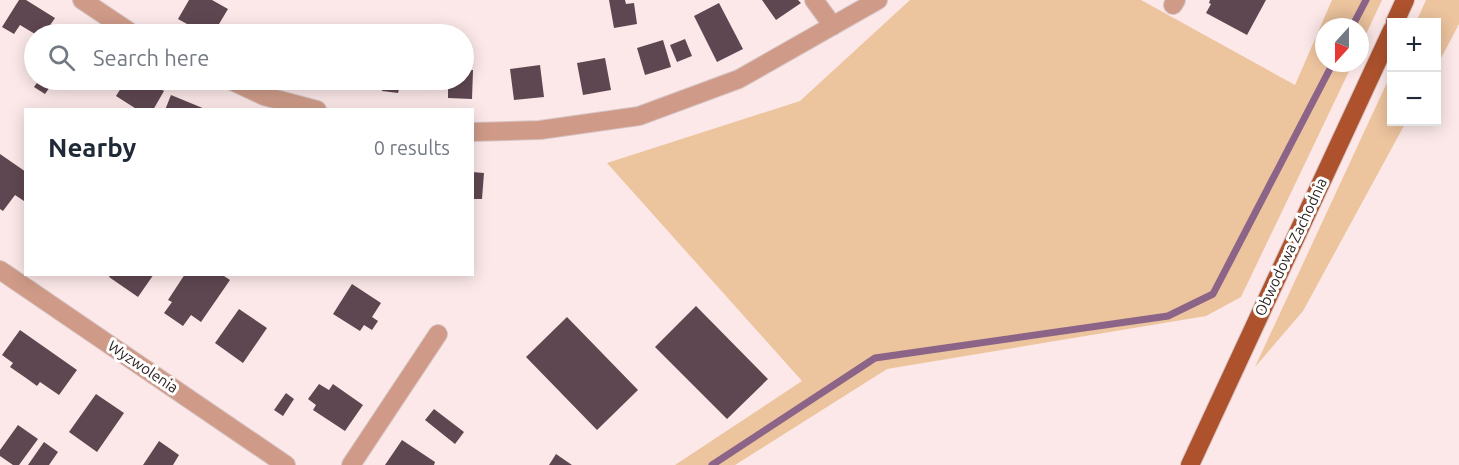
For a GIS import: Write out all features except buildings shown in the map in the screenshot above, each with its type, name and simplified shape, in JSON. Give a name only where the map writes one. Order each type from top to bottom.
[{"type":"main road","points":[[1397,18],[1405,0]]},
{"type":"main road","name":"Obwodowa Zachodnia","points":[[1190,465],[1387,41]]},
{"type":"street","points":[[82,0],[119,24]]},
{"type":"street","points":[[814,0],[833,26]]},
{"type":"street","points":[[474,132],[540,130],[639,116],[739,79],[878,0]]},
{"type":"street","points":[[251,90],[264,96],[309,108]]},
{"type":"street","name":"Wyzwolenia","points":[[0,270],[286,465]]},
{"type":"street","points":[[351,465],[438,334]]},
{"type":"shaded area","points":[[910,0],[1141,0],[1295,85],[1315,39],[1315,72],[1349,72],[1241,297],[1206,316],[887,369],[735,465],[675,465],[802,381],[607,163],[800,101]]},
{"type":"shaded area","points":[[1332,0],[1382,0],[1369,28],[1369,18],[1324,18]]},
{"type":"shaded area","points":[[1426,0],[1459,0],[1459,24],[1441,58],[1441,18],[1418,18]]},
{"type":"shaded area","points":[[1387,83],[1387,126],[1404,126],[1303,311],[1255,367]]},
{"type":"waterway","points":[[1357,18],[1366,0]]},
{"type":"waterway","points":[[712,465],[875,358],[1168,316],[1213,294],[1328,72]]}]
